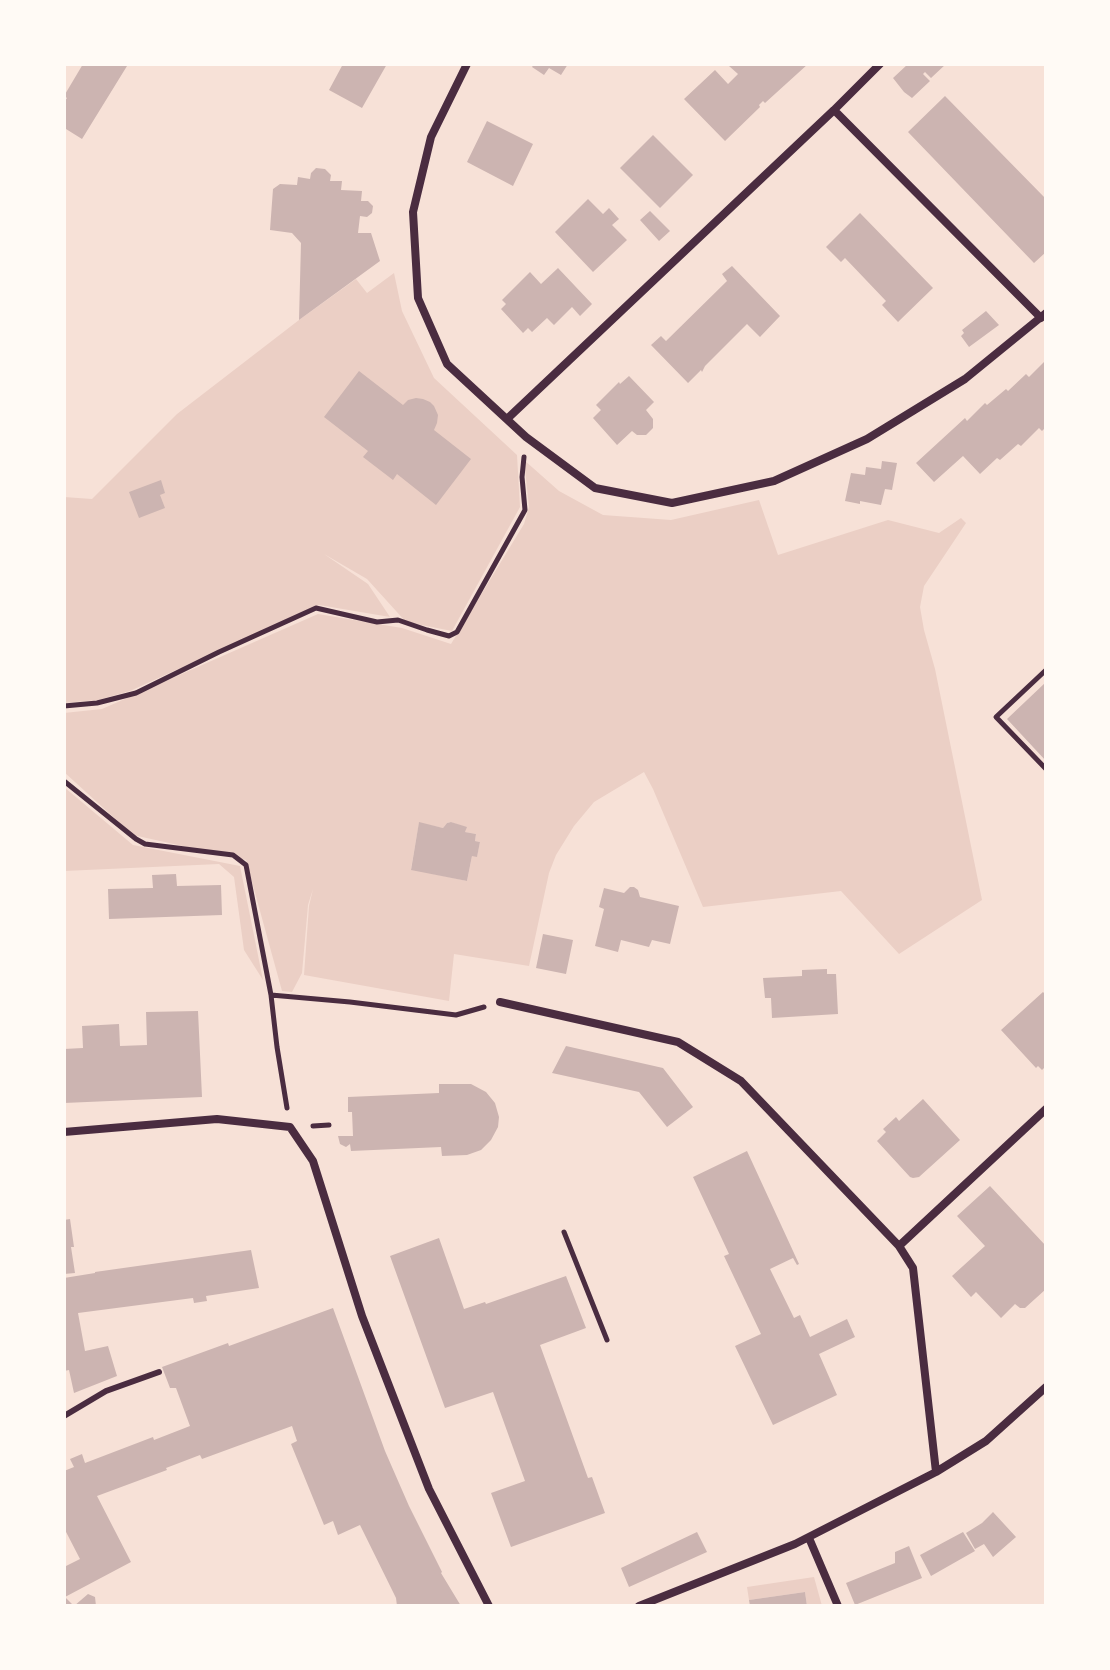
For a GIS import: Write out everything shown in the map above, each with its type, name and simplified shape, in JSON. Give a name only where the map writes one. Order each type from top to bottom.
[{"type":"street","points":[[467,64],[431,137],[413,212],[418,298],[447,364],[526,437],[595,488],[672,503],[774,481],[867,439],[965,379],[1044,316],[834,110]]},
{"type":"street","points":[[507,419],[880,64]]},
{"type":"street","points":[[500,1002],[678,1042],[741,1081],[899,1246],[913,1268],[936,1472]]},
{"type":"street","points":[[899,1246],[1046,1109]]},
{"type":"street","points":[[64,1132],[217,1119],[290,1127],[313,1161],[362,1316],[429,1489],[489,1606]]},
{"type":"street","points":[[639,1606],[809,1538],[936,1472],[986,1441],[1046,1387]]},
{"type":"street","points":[[809,1538],[838,1606]]},
{"type":"lane","points":[[64,1416],[106,1391],[159,1372]]},
{"type":"path","points":[[64,706],[97,703],[136,693],[316,608],[377,622],[398,620],[449,636],[457,632],[525,510],[522,477],[526,437]]},
{"type":"path","points":[[1046,670],[996,717],[1046,769]]},
{"type":"path","points":[[64,781],[145,844],[233,855],[246,865],[271,995],[290,1127]]},
{"type":"path","points":[[271,995],[456,1015],[500,1002]]},
{"type":"path","points":[[311,1126],[329,1125]]},
{"type":"path","points":[[564,1232],[607,1340]]},
{"type":"shaded area","points":[[394,273],[402,311],[434,378],[517,455],[520,507],[452,631],[406,622],[367,579],[324,554],[368,584],[390,617],[319,605],[130,691],[98,700],[64,703],[64,497],[92,499],[177,414],[299,320],[356,279],[367,293]]},
{"type":"shaded area","points":[[524,460],[559,491],[603,515],[671,520],[759,500],[778,555],[888,520],[939,533],[961,518],[966,523],[924,586],[920,607],[982,900],[899,954],[841,891],[703,907],[644,772],[594,802],[556,855],[549,873],[529,966],[454,954],[449,1001],[304,975],[313,889],[308,905],[302,973],[292,992],[282,991],[246,860],[133,835],[64,772],[64,713],[102,709],[318,614],[402,628],[451,644],[524,524],[529,507]],"holes":[[[451,822],[466,828],[465,832],[476,834],[475,841],[480,842],[477,856],[472,856],[467,881],[411,869],[419,823],[443,828]]]},
{"type":"shaded area","points":[[64,787],[133,845],[240,866],[263,980],[244,950],[234,877],[219,864],[64,871]]},
{"type":"shaded area","points":[[814,1577],[822,1606],[807,1606],[805,1592],[749,1600],[747,1587]]},
{"type":"building","points":[[83,64],[127,66],[82,139],[66,129],[64,133],[64,102],[67,98],[64,96]]},
{"type":"building","points":[[343,64],[387,64],[362,108],[329,90]]},
{"type":"building","points":[[534,64],[568,64],[561,75],[549,68],[544,75],[532,67]]},
{"type":"building","points":[[808,64],[765,103],[763,101],[725,141],[684,99],[715,70],[728,84],[738,74],[729,66]]},
{"type":"building","points":[[908,64],[946,64],[931,78],[925,72],[923,74],[930,81],[912,98],[893,78]]},
{"type":"building","points":[[945,96],[1046,199],[1046,252],[1034,263],[908,132]]},
{"type":"building","points":[[487,121],[533,144],[513,186],[467,162]]},
{"type":"building","points":[[653,135],[693,175],[660,208],[620,168]]},
{"type":"building","points":[[316,168],[325,169],[331,175],[330,181],[342,181],[341,190],[362,191],[361,201],[368,201],[373,206],[372,213],[367,217],[360,216],[358,233],[371,233],[380,261],[299,320],[301,243],[292,233],[270,230],[273,189],[280,184],[297,185],[298,177],[310,179]]},
{"type":"building","points":[[588,199],[603,214],[609,208],[619,219],[612,225],[627,240],[593,272],[555,232]]},
{"type":"building","points":[[650,211],[670,231],[659,241],[640,220]]},
{"type":"building","points":[[860,213],[933,288],[898,322],[882,305],[886,301],[845,258],[841,262],[826,247]]},
{"type":"building","points":[[732,266],[780,316],[760,337],[747,324],[688,383],[651,345],[661,336],[666,341],[727,281],[722,274]]},
{"type":"building","points":[[558,268],[592,304],[580,316],[572,307],[554,325],[547,318],[532,332],[528,328],[523,333],[501,309],[506,304],[502,300],[530,272],[541,284]]},
{"type":"building","points":[[986,311],[999,325],[969,347],[961,336],[964,333],[962,330]]},
{"type":"building","points":[[1046,360],[1046,427],[1042,431],[1039,428],[1021,446],[1018,444],[1000,460],[997,458],[980,474],[963,456],[934,482],[916,463],[965,418],[967,421],[985,403],[987,405],[1006,389],[1008,391],[1026,374],[1029,377]]},
{"type":"building","points":[[359,371],[403,405],[416,398],[430,402],[438,415],[434,430],[471,459],[436,505],[397,474],[393,480],[363,457],[368,451],[324,417]]},
{"type":"building","points":[[629,376],[654,402],[646,410],[653,419],[653,428],[646,435],[637,435],[632,431],[617,445],[593,418],[601,410],[596,405]]},
{"type":"building","points":[[882,461],[897,463],[892,490],[885,489],[881,505],[845,501],[851,473],[865,475],[866,467],[881,469]]},
{"type":"building","points":[[161,480],[165,493],[160,495],[165,508],[139,518],[129,492]]},
{"type":"building","points":[[1046,682],[1046,761],[1007,719]]},
{"type":"building","points":[[419,822],[443,828],[451,822],[467,827],[465,832],[476,834],[475,841],[480,842],[477,857],[472,856],[467,881],[411,870]]},
{"type":"building","points":[[176,874],[177,886],[221,885],[222,915],[109,919],[108,889],[153,888],[152,875]]},
{"type":"building","points":[[630,887],[638,890],[640,897],[679,906],[670,944],[652,940],[649,947],[621,940],[618,952],[595,946],[604,909],[599,907],[604,888],[624,893]]},
{"type":"building","points":[[543,934],[573,940],[566,974],[536,968]]},
{"type":"building","points":[[827,969],[827,974],[836,974],[838,1014],[772,1018],[771,998],[765,998],[763,978],[802,976],[802,970]]},
{"type":"building","points":[[1043,992],[1046,995],[1046,1066],[1042,1070],[1038,1066],[1036,1068],[1001,1030]]},
{"type":"building","points":[[198,1011],[202,1097],[64,1103],[64,1049],[83,1048],[82,1026],[119,1024],[120,1046],[147,1045],[146,1012]]},
{"type":"building","points":[[566,1046],[663,1068],[693,1107],[667,1127],[639,1092],[552,1073]]},
{"type":"building","points":[[439,1084],[471,1084],[486,1092],[495,1103],[498,1127],[481,1150],[467,1155],[442,1156],[441,1147],[351,1151],[350,1144],[346,1147],[340,1144],[338,1136],[353,1136],[348,1097],[439,1093]]},
{"type":"building","points":[[923,1099],[960,1140],[919,1177],[913,1178],[877,1141],[886,1132],[883,1129],[896,1117],[899,1121]]},
{"type":"building","points":[[747,1151],[799,1264],[793,1258],[770,1269],[794,1318],[800,1315],[810,1337],[847,1319],[855,1337],[819,1354],[837,1395],[773,1425],[735,1346],[761,1334],[724,1256],[729,1254],[693,1177]]},
{"type":"building","points":[[990,1186],[1046,1246],[1046,1289],[1025,1308],[1015,1304],[1001,1318],[976,1292],[971,1297],[952,1276],[985,1246],[957,1216]]},
{"type":"building","points":[[70,1219],[75,1273],[64,1274],[64,1220]]},
{"type":"building","points":[[439,1238],[464,1309],[566,1276],[586,1328],[540,1345],[588,1478],[592,1477],[605,1513],[511,1547],[491,1493],[525,1481],[493,1392],[445,1408],[390,1256]]},
{"type":"building","points":[[251,1250],[259,1288],[206,1296],[207,1301],[194,1303],[193,1298],[78,1313],[85,1351],[108,1346],[117,1376],[74,1393],[69,1370],[64,1371],[64,1278]]},
{"type":"building","points":[[333,1308],[385,1451],[441,1573],[461,1606],[397,1606],[396,1598],[360,1525],[338,1535],[333,1521],[324,1525],[291,1444],[297,1441],[292,1426],[202,1459],[200,1455],[97,1496],[131,1562],[65,1597],[74,1606],[64,1606],[64,1567],[80,1559],[64,1528],[64,1471],[74,1467],[70,1459],[82,1454],[85,1463],[190,1426],[176,1388],[170,1388],[162,1367]]},
{"type":"building","points":[[993,1512],[1016,1537],[993,1557],[984,1544],[975,1549],[966,1533]]},
{"type":"building","points":[[697,1532],[707,1552],[629,1587],[621,1568]]},
{"type":"building","points":[[963,1532],[975,1551],[931,1576],[920,1555]]},
{"type":"building","points":[[909,1546],[922,1578],[855,1605],[846,1583],[895,1563],[895,1552]]},
{"type":"building","points":[[805,1592],[807,1606],[750,1606],[749,1600]]},
{"type":"building","points":[[88,1594],[95,1597],[96,1606],[74,1606]]}]
